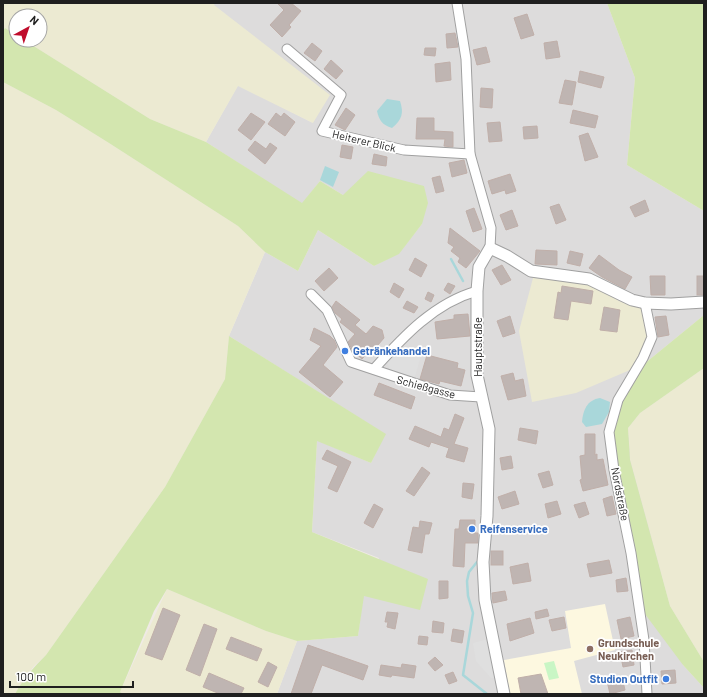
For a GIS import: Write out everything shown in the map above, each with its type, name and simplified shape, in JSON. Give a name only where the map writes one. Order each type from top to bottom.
[{"type":"street","name":"Hauptstraße","points":[[457,3],[466,66],[470,154],[491,228],[490,248],[479,267],[477,291],[477,375],[488,429],[487,516],[483,562],[485,600],[504,694]]},
{"type":"street","name":"Heiterer Blick","points":[[287,49],[341,95],[322,130],[404,150],[470,154]]},
{"type":"street","points":[[490,248],[507,256],[532,272],[589,279],[619,295],[646,303],[671,304],[704,302]]},
{"type":"street","points":[[374,369],[397,343],[424,319],[445,304],[477,291]]},
{"type":"street","name":"Schießgasse","points":[[311,294],[327,310],[352,362],[450,396],[481,397]]},
{"type":"street","name":"Nordstraße","points":[[646,303],[652,337],[643,358],[618,400],[609,432],[614,470],[632,552],[645,656],[648,694]]},
{"type":"shaded area","points":[[3,3],[215,3],[214,5],[330,95],[313,123],[238,86],[206,142],[150,119],[37,48],[48,48],[48,8],[8,8],[8,30],[5,28],[3,31]]},
{"type":"shaded area","points":[[215,3],[607,3],[635,78],[627,165],[704,211],[704,315],[638,369],[620,401],[683,665],[704,688],[704,694],[277,694],[297,641],[358,636],[363,596],[379,558],[312,532],[317,440],[371,463],[385,434],[229,336],[265,252],[298,271],[318,230],[374,266],[399,253],[422,224],[343,195],[320,181],[302,204],[206,142],[238,85],[313,123],[213,5]]},
{"type":"shaded area","points":[[3,82],[56,110],[238,226],[265,252],[229,336],[225,379],[165,487],[46,655],[34,666],[15,694],[3,694]]},
{"type":"shaded area","points":[[533,278],[586,283],[621,302],[643,307],[649,337],[630,370],[576,393],[532,402],[519,331]]},
{"type":"shaded area","points":[[399,347],[422,352],[414,380],[391,373],[387,361]]},
{"type":"shaded area","points":[[704,368],[704,662],[670,606],[630,460],[628,428],[640,413]]},
{"type":"shaded area","points":[[167,589],[266,631],[297,641],[277,694],[123,694],[120,692]]},
{"type":"shaded area","name":"Grundschule Neukirchen","points":[[605,604],[615,650],[574,661],[582,694],[510,694],[504,660],[571,648],[565,611]]},
{"type":"shaded area","points":[[489,639],[496,678],[491,678],[476,661],[473,643]]},
{"type":"green space","points":[[607,3],[704,3],[704,211],[627,165],[635,78]]},
{"type":"green space","points":[[5,28],[8,30],[8,48],[37,48],[150,119],[206,142],[302,203],[320,181],[343,195],[368,171],[424,186],[428,203],[422,224],[399,254],[374,266],[318,230],[298,271],[265,252],[238,226],[109,143],[56,110],[3,82],[3,31]]},
{"type":"green space","points":[[704,315],[704,368],[640,413],[628,428],[630,460],[670,606],[704,662],[704,688],[683,665],[642,610],[616,470],[613,432],[620,401],[638,369]]},
{"type":"green space","points":[[229,336],[386,434],[371,463],[317,441],[312,532],[428,579],[420,610],[364,596],[358,636],[297,641],[266,631],[167,589],[154,611],[120,692],[123,694],[15,694],[29,673],[46,655],[165,487],[225,379]]},
{"type":"green space","points":[[554,661],[559,678],[549,680],[544,663]]},
{"type":"water","points":[[387,99],[400,101],[401,105],[402,113],[400,119],[392,128],[382,122],[377,111]]},
{"type":"water","points":[[325,166],[339,172],[333,187],[320,180]]},
{"type":"water","points":[[600,398],[610,402],[609,412],[602,424],[586,427],[582,422],[583,413],[586,406],[592,401]]},
{"type":"building","points":[[277,3],[291,3],[301,11],[289,25],[291,27],[282,37],[270,25],[284,10]]},
{"type":"building","points":[[527,14],[534,35],[521,39],[514,18]]},
{"type":"building","points":[[455,33],[458,47],[447,48],[446,34]]},
{"type":"building","points":[[557,41],[560,57],[546,59],[544,43]]},
{"type":"building","points":[[312,43],[322,51],[315,61],[304,53]]},
{"type":"building","points":[[486,47],[490,62],[477,65],[473,50]]},
{"type":"building","points":[[425,48],[436,48],[435,56],[424,55]]},
{"type":"building","points":[[331,60],[343,71],[336,79],[324,69]]},
{"type":"building","points":[[450,62],[451,80],[436,82],[435,64]]},
{"type":"building","points":[[580,71],[604,77],[601,88],[578,82]]},
{"type":"building","points":[[565,80],[576,82],[572,105],[559,103]]},
{"type":"building","points":[[481,88],[493,89],[492,108],[480,107]]},
{"type":"building","points":[[346,108],[355,115],[345,130],[335,125]]},
{"type":"building","points":[[573,110],[598,116],[595,128],[570,123]]},
{"type":"building","points":[[251,113],[265,122],[251,140],[238,130]]},
{"type":"building","points":[[276,113],[281,117],[284,113],[295,122],[285,136],[268,124]]},
{"type":"building","points":[[417,118],[434,118],[434,131],[453,132],[453,147],[444,146],[445,139],[416,139]]},
{"type":"building","points":[[500,122],[502,141],[489,142],[487,123]]},
{"type":"building","points":[[537,126],[538,138],[524,139],[523,127]]},
{"type":"building","points":[[588,133],[598,157],[585,161],[579,136]]},
{"type":"building","points":[[255,141],[266,149],[270,143],[277,148],[265,164],[248,150]]},
{"type":"building","points":[[342,145],[353,147],[351,159],[340,157]]},
{"type":"building","points":[[374,154],[387,157],[386,166],[372,164]]},
{"type":"building","points":[[464,160],[467,173],[452,177],[449,163]]},
{"type":"building","points":[[510,174],[516,191],[506,194],[505,190],[492,194],[488,181]]},
{"type":"building","points":[[440,176],[444,191],[436,193],[432,178]]},
{"type":"building","points":[[645,200],[649,211],[635,217],[630,207]]},
{"type":"building","points":[[559,204],[566,220],[556,224],[550,207]]},
{"type":"building","points":[[474,208],[482,229],[473,232],[466,211]]},
{"type":"building","points":[[512,210],[518,226],[506,230],[500,215]]},
{"type":"building","points":[[450,228],[480,251],[466,268],[458,262],[460,258],[451,251],[454,247],[448,243]]},
{"type":"building","points":[[536,250],[557,251],[557,265],[535,264]]},
{"type":"building","points":[[570,251],[583,254],[580,266],[567,263]]},
{"type":"building","points":[[599,255],[619,270],[632,277],[625,289],[602,277],[589,268]]},
{"type":"building","points":[[415,258],[427,265],[421,277],[409,270]]},
{"type":"building","points":[[502,265],[511,280],[501,285],[492,270]]},
{"type":"building","points":[[329,268],[338,278],[324,291],[315,281]]},
{"type":"building","points":[[650,276],[665,276],[665,295],[651,295]]},
{"type":"building","points":[[697,276],[704,276],[704,295],[697,295]]},
{"type":"building","points":[[394,283],[404,289],[399,298],[390,292]]},
{"type":"building","points":[[448,283],[455,286],[450,294],[444,290]]},
{"type":"building","points":[[562,286],[593,291],[591,304],[571,301],[568,320],[554,318],[558,292],[561,293]]},
{"type":"building","points":[[428,292],[434,295],[431,302],[425,299]]},
{"type":"building","points":[[336,301],[360,320],[355,325],[366,334],[373,326],[382,330],[384,338],[371,353],[369,351],[362,359],[353,351],[348,342],[355,334],[340,322],[342,319],[335,313],[332,307]]},
{"type":"building","points":[[407,301],[418,307],[414,313],[403,308]]},
{"type":"building","points":[[604,307],[620,310],[617,332],[600,330]]},
{"type":"building","points":[[468,314],[470,336],[437,339],[435,322],[454,319],[454,315]]},
{"type":"building","points":[[510,316],[515,333],[503,337],[497,321]]},
{"type":"building","points":[[666,316],[669,335],[658,337],[655,317]]},
{"type":"building","points":[[314,328],[330,336],[334,340],[337,347],[323,365],[343,382],[330,397],[299,372],[321,346],[310,340]]},
{"type":"building","points":[[427,355],[458,363],[457,368],[465,370],[461,386],[440,381],[439,384],[420,379]]},
{"type":"building","points":[[513,373],[515,381],[523,379],[526,396],[508,400],[501,376]]},
{"type":"building","points":[[379,383],[415,397],[411,409],[374,395]]},
{"type":"building","points":[[455,414],[464,418],[454,444],[468,448],[464,462],[446,457],[449,448],[431,442],[429,447],[409,439],[415,426],[441,437],[444,428],[449,430]]},
{"type":"building","points":[[520,428],[538,431],[536,444],[518,440]]},
{"type":"building","points":[[585,434],[595,434],[595,455],[597,454],[597,460],[603,459],[608,485],[583,491],[580,480],[582,479],[580,456],[585,455]]},
{"type":"building","points":[[327,450],[351,462],[337,492],[328,488],[338,466],[322,459]]},
{"type":"building","points":[[511,456],[513,468],[502,470],[500,458]]},
{"type":"building","points":[[422,467],[430,473],[414,496],[406,491]]},
{"type":"building","points":[[549,471],[553,485],[543,488],[538,474]]},
{"type":"building","points":[[463,483],[474,484],[472,499],[462,497]]},
{"type":"building","points":[[515,491],[519,504],[502,509],[498,497]]},
{"type":"building","points":[[612,496],[616,514],[607,516],[603,499]]},
{"type":"building","points":[[557,501],[561,514],[548,518],[545,504]]},
{"type":"building","points":[[585,502],[589,514],[579,518],[574,505]]},
{"type":"building","points":[[374,504],[383,509],[373,528],[364,523]]},
{"type":"building","points":[[460,520],[475,520],[475,533],[478,533],[478,543],[465,543],[464,567],[453,566],[455,529],[459,529]]},
{"type":"building","points":[[420,521],[432,523],[429,534],[425,534],[422,553],[408,550],[413,527],[419,528]]},
{"type":"building","points":[[491,551],[503,551],[503,565],[491,565]]},
{"type":"building","points":[[609,560],[612,573],[590,577],[587,564]]},
{"type":"building","points":[[528,563],[531,581],[513,584],[510,567]]},
{"type":"building","points":[[626,578],[628,591],[617,592],[616,580]]},
{"type":"building","points":[[439,581],[448,581],[448,598],[439,599]]},
{"type":"building","points":[[505,591],[507,600],[493,603],[492,593]]},
{"type":"building","points":[[163,608],[180,615],[162,660],[145,654]]},
{"type":"building","points":[[547,609],[549,616],[536,619],[535,612]]},
{"type":"building","points":[[387,612],[398,613],[395,629],[387,627],[388,622],[385,622]]},
{"type":"building","points":[[564,617],[566,628],[552,631],[549,620]]},
{"type":"building","points":[[630,617],[634,636],[621,639],[617,620]]},
{"type":"building","points":[[530,618],[534,633],[510,641],[507,624]]},
{"type":"building","points":[[433,621],[444,623],[443,633],[432,632]]},
{"type":"building","points":[[204,624],[217,629],[200,676],[186,670]]},
{"type":"building","points":[[453,629],[464,631],[462,643],[451,641]]},
{"type":"building","points":[[419,636],[428,637],[427,645],[418,644]]},
{"type":"building","points":[[231,637],[262,649],[257,661],[226,649]]},
{"type":"building","points":[[308,645],[368,666],[363,680],[322,665],[311,694],[291,694]]},
{"type":"building","points":[[632,650],[634,665],[623,667],[620,652]]},
{"type":"building","points":[[435,657],[443,665],[435,671],[428,663]]},
{"type":"building","points":[[268,662],[277,667],[268,687],[258,682]]},
{"type":"building","points":[[402,664],[416,666],[414,678],[379,675],[381,665],[401,668]]},
{"type":"building","points":[[675,670],[676,683],[662,684],[661,671]]},
{"type":"building","points":[[453,672],[457,681],[449,684],[445,675]]},
{"type":"building","points":[[209,673],[244,688],[241,694],[220,694],[203,687]]},
{"type":"building","points":[[541,674],[548,694],[521,694],[518,678]]},
{"type":"building","points":[[622,677],[625,690],[610,694],[607,681]]},
{"type":"waterway","points":[[451,259],[463,281]]},
{"type":"waterway","points":[[477,562],[469,572],[467,581],[468,596],[473,613],[463,675],[487,694]]},
{"type":"place","name":"Getränkehandel","points":[[345,351]]},
{"type":"place","name":"Reifenservice","points":[[472,529]]},
{"type":"place","name":"Grundschule Neukirchen","points":[[590,649]]},
{"type":"place","name":"Studion Outfit","points":[[666,679]]}]
